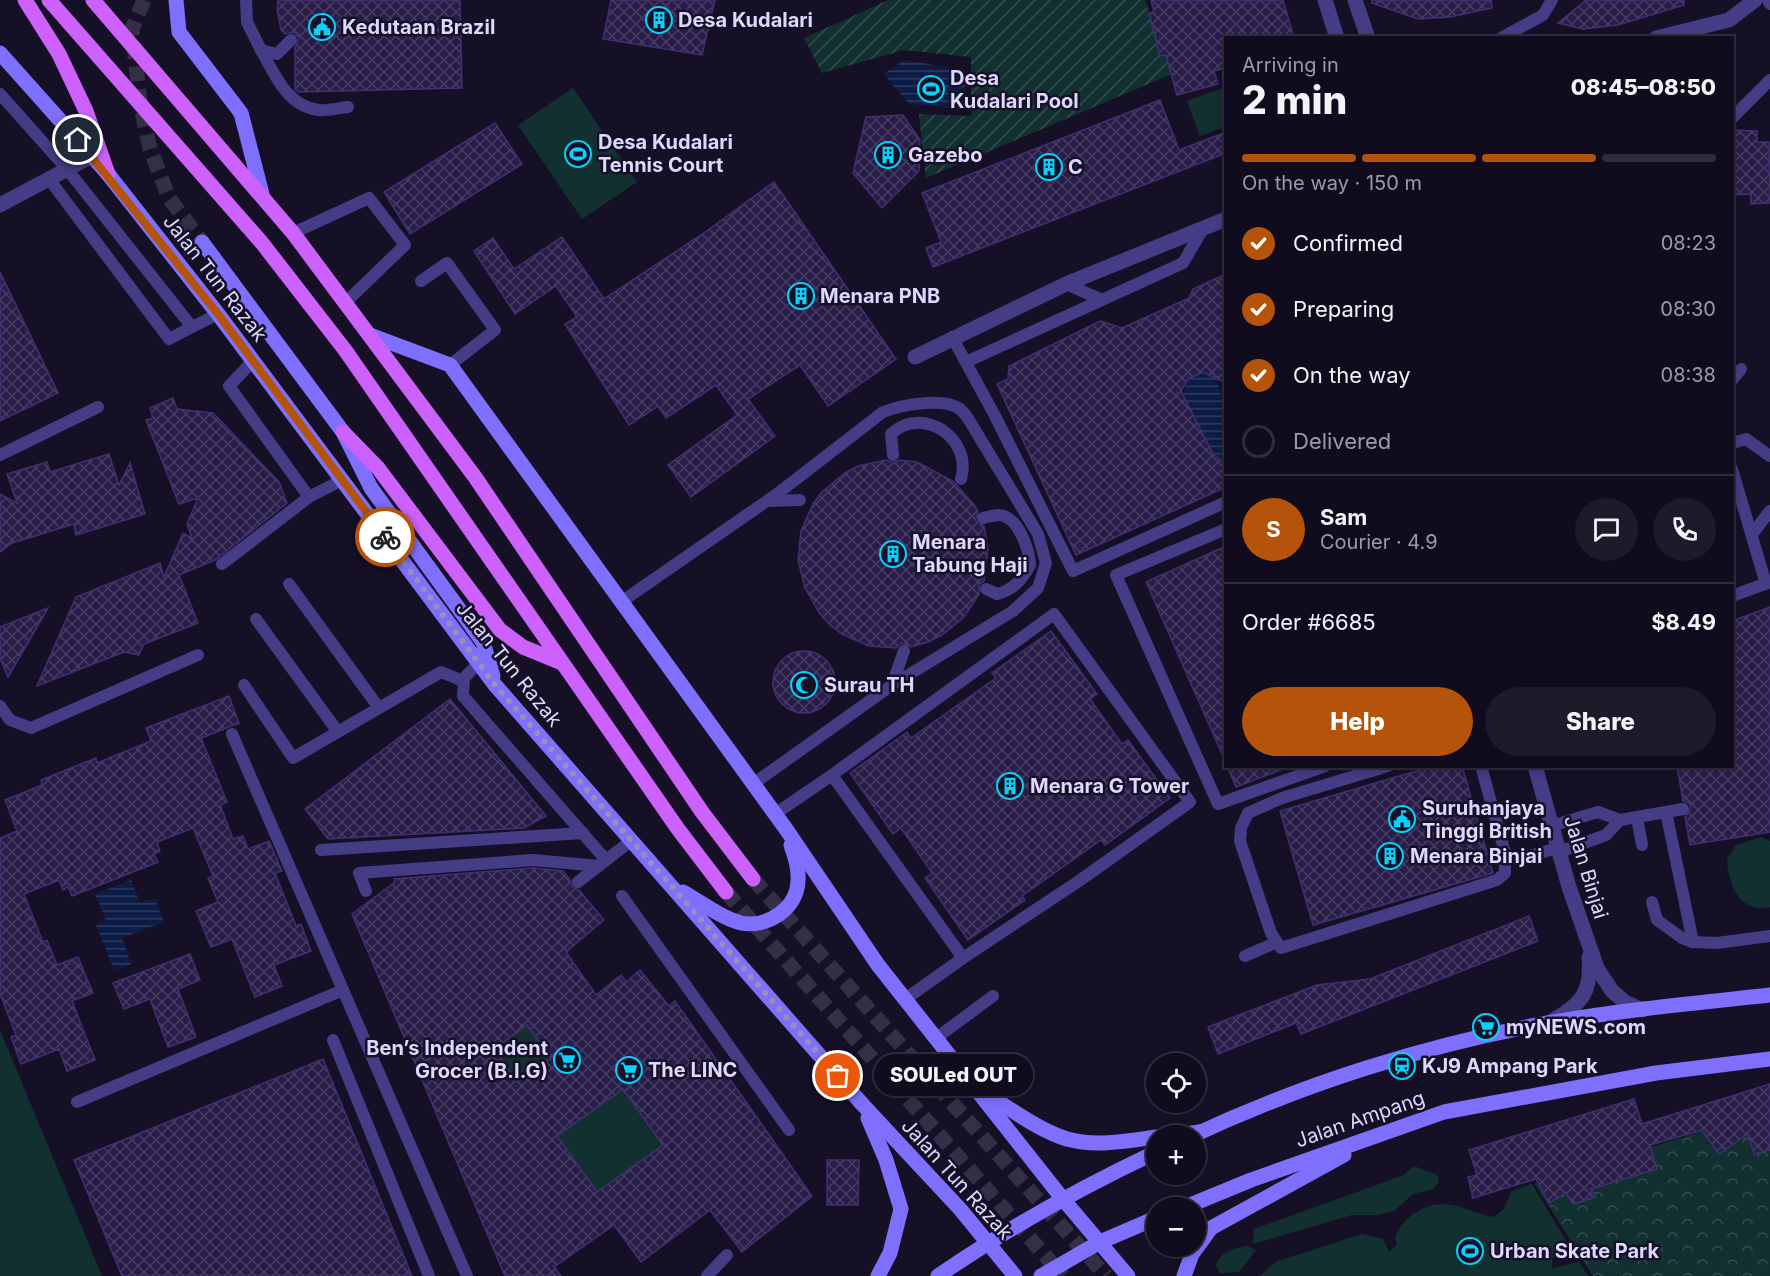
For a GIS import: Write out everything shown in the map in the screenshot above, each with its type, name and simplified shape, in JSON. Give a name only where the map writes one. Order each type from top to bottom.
[{"type":"main road","points":[[25,0],[58,54],[86,111],[108,174]]},
{"type":"main road","name":"Jalan Tun Razak","points":[[49,0],[262,243],[351,360],[678,829],[726,892]]},
{"type":"main road","points":[[93,0],[262,194],[293,233],[475,477],[702,812],[753,879]]},
{"type":"main road","points":[[176,0],[179,32],[241,113],[262,194]]},
{"type":"main road","name":"Jalan Tun Razak","points":[[1,57],[108,174],[218,314],[495,685],[862,1105],[960,1209],[1015,1276]]},
{"type":"main road","points":[[202,242],[343,432],[378,468],[500,630],[523,647],[562,663]]},
{"type":"main road","points":[[369,335],[450,364],[786,829],[904,1000],[1062,1198],[1128,1276]]},
{"type":"main road","points":[[343,432],[371,488],[483,642],[495,685]]},
{"type":"main road","points":[[673,886],[738,922],[750,924],[768,921],[790,903],[798,884],[798,865],[786,829]]},
{"type":"main road","points":[[1206,1130],[1373,1066],[1458,1042],[1548,1023],[1770,995]]},
{"type":"main road","name":"Jalan Ampang","points":[[1206,1199],[1444,1112],[1656,1072],[1770,1059]]},
{"type":"main road","points":[[975,1087],[1046,1130],[1069,1139],[1114,1142],[1146,1138]]},
{"type":"main road","points":[[862,1105],[886,1160],[901,1209],[890,1253],[878,1276]]},
{"type":"main road","points":[[1184,1276],[1192,1254],[1211,1228],[1386,1132]]},
{"type":"main road","points":[[938,1276],[986,1243],[1062,1198],[1146,1157]]},
{"type":"main road","points":[[1041,1276],[1100,1242],[1146,1222]]},
{"type":"street","points":[[1324,0],[1336,36]]},
{"type":"street","points":[[1355,0],[1367,36]]},
{"type":"street","points":[[1664,36],[1729,20],[1755,0]]},
{"type":"street","points":[[0,205],[92,156]]},
{"type":"street","points":[[915,357],[952,337],[1066,284],[1224,220]]},
{"type":"street","name":"Jalan Binjai","points":[[1536,768],[1587,945],[1597,968],[1612,991],[1625,1002],[1642,1010]]},
{"type":"street","name":"Jalan Binjai","points":[[1548,1023],[1573,1010],[1584,996],[1590,982],[1587,945]]},
{"type":"lane","points":[[246,0],[247,22],[279,84],[295,101],[318,110],[348,107]]},
{"type":"lane","points":[[1505,36],[1544,15],[1552,0]]},
{"type":"lane","points":[[1768,0],[1770,4]]},
{"type":"lane","points":[[261,50],[277,54],[291,40]]},
{"type":"lane","points":[[1734,116],[1770,80]]},
{"type":"lane","points":[[0,94],[67,169],[192,327]]},
{"type":"lane","points":[[49,179],[169,339],[218,314]]},
{"type":"lane","points":[[293,233],[369,198],[405,245],[345,303]]},
{"type":"lane","points":[[966,362],[1183,263],[1204,226]]},
{"type":"lane","points":[[421,281],[447,263],[495,330],[450,364]]},
{"type":"lane","points":[[1066,284],[1100,299]]},
{"type":"lane","points":[[952,337],[1037,487],[1073,571],[1224,503]]},
{"type":"lane","points":[[253,361],[229,386],[309,497]]},
{"type":"lane","points":[[1734,378],[1741,369]]},
{"type":"lane","points":[[621,602],[767,501],[883,412],[898,406],[944,405],[959,409],[972,424],[1038,534],[1046,563],[1038,588],[1013,611],[892,685],[753,784]]},
{"type":"lane","points":[[0,455],[98,407]]},
{"type":"lane","points":[[893,455],[891,434],[898,427],[913,422],[927,423],[943,431],[962,452],[965,466],[961,479]]},
{"type":"lane","points":[[1734,431],[1770,456]]},
{"type":"lane","points":[[1734,442],[1746,439]]},
{"type":"lane","points":[[1734,475],[1768,583],[1734,595]]},
{"type":"lane","points":[[222,564],[309,497],[342,480]]},
{"type":"lane","points":[[767,501],[800,500]]},
{"type":"lane","points":[[1753,533],[1770,511]]},
{"type":"lane","points":[[983,518],[999,514],[1010,518],[1026,544],[1030,565],[1016,585],[1006,592],[997,594],[986,588]]},
{"type":"lane","points":[[1224,530],[1189,551],[1116,575],[1218,804],[1280,779],[1318,768]]},
{"type":"lane","points":[[289,584],[379,708]]},
{"type":"lane","points":[[775,814],[1023,642],[1054,614],[1190,802],[1148,832],[1129,840],[904,1000]]},
{"type":"lane","points":[[256,619],[338,732]]},
{"type":"lane","points":[[892,685],[904,651]]},
{"type":"lane","points":[[0,706],[10,720],[31,728],[198,655]]},
{"type":"lane","points":[[479,663],[463,681],[463,696],[583,834],[602,863]]},
{"type":"lane","points":[[244,685],[293,758],[441,672],[463,681]]},
{"type":"lane","points":[[232,734],[467,1276]]},
{"type":"lane","points":[[1382,768],[1248,813],[1240,828],[1240,841],[1275,943],[1281,948],[1355,920],[1497,880],[1505,873],[1506,853],[1482,768]]},
{"type":"lane","points":[[832,775],[963,958]]},
{"type":"lane","points":[[1551,826],[1598,812],[1620,820],[1683,809]]},
{"type":"lane","points":[[1666,812],[1693,942]]},
{"type":"lane","points":[[1148,818],[1148,832]]},
{"type":"lane","points":[[1637,818],[1642,845]]},
{"type":"lane","points":[[1506,853],[1518,859],[1559,850],[1606,835],[1620,820]]},
{"type":"lane","points":[[321,850],[583,834]]},
{"type":"lane","points":[[578,882],[632,840]]},
{"type":"lane","points":[[366,891],[359,873],[533,860],[602,863]]},
{"type":"lane","points":[[622,896],[789,1130]]},
{"type":"lane","points":[[1652,902],[1657,920],[1682,938],[1693,942],[1717,944],[1770,936]]},
{"type":"lane","points":[[1245,956],[1275,943]]},
{"type":"lane","points":[[77,1102],[343,990]]},
{"type":"lane","points":[[935,1039],[993,996]]},
{"type":"lane","points":[[333,1040],[429,1276]]},
{"type":"lane","points":[[707,1276],[727,1255]]},
{"type":"green space","points":[[888,0],[1145,0],[1172,74],[926,178],[919,114],[971,116],[971,57],[904,50],[822,73],[804,38]]},
{"type":"green space","points":[[1224,87],[1224,127],[1200,136],[1187,101]]},
{"type":"green space","name":"Desa Kudalari Tennis Court","points":[[573,88],[637,182],[582,219],[518,125]]},
{"type":"green space","points":[[1761,837],[1770,841],[1770,907],[1760,908],[1743,902],[1738,895],[1730,878],[1727,859],[1736,845]]},
{"type":"green space","points":[[527,1025],[551,1058],[517,1082],[494,1049]]},
{"type":"green space","points":[[0,1030],[102,1276],[0,1276]]},
{"type":"green space","points":[[623,1089],[663,1145],[597,1192],[557,1136]]},
{"type":"green space","points":[[1766,1111],[1770,1118],[1770,1276],[1593,1276],[1535,1184]]},
{"type":"green space","points":[[1414,1166],[1437,1175],[1439,1182],[1433,1189],[1413,1194],[1394,1211],[1378,1215],[1352,1215],[1253,1244],[1254,1229],[1404,1175]]},
{"type":"green space","points":[[1532,1184],[1572,1251],[1552,1258],[1552,1268],[1579,1262],[1588,1276],[1260,1276],[1275,1262],[1362,1234],[1383,1239],[1389,1252],[1397,1244],[1395,1238],[1402,1225],[1414,1214],[1435,1205],[1456,1206],[1494,1217],[1503,1210],[1512,1191]]},
{"type":"green space","points":[[1247,1246],[1256,1250],[1239,1272],[1220,1273],[1216,1266],[1224,1254]]},
{"type":"water","name":"Desa Kudalari Pool","points":[[904,60],[964,70],[966,109],[909,104],[884,74]]},
{"type":"water","points":[[1202,372],[1216,379],[1224,401],[1224,463],[1213,454],[1183,395],[1188,379]]},
{"type":"water","points":[[131,880],[140,903],[155,898],[164,922],[122,938],[131,964],[114,970],[96,925],[106,921],[95,894]]},
{"type":"building","points":[[278,0],[460,0],[462,88],[298,92],[295,89],[295,48],[299,38],[294,32],[285,34],[281,30],[277,9]]},
{"type":"building","name":"Desa Kudalari","points":[[611,0],[715,0],[702,55],[603,39]]},
{"type":"building","points":[[1151,0],[1283,0],[1293,36],[1224,36],[1224,68],[1214,71],[1218,84],[1177,95],[1166,55],[1160,56],[1149,13],[1154,12]]},
{"type":"building","points":[[1372,0],[1491,0],[1492,8],[1450,17],[1418,19],[1372,3]]},
{"type":"building","points":[[1586,0],[1684,0],[1684,5],[1618,25],[1583,29],[1558,23]]},
{"type":"building","points":[[1160,100],[1179,150],[1224,133],[1224,154],[933,267],[926,248],[941,242],[922,193]]},
{"type":"building","name":"Gazebo","points":[[903,115],[920,140],[919,171],[882,208],[853,173],[866,117]]},
{"type":"building","points":[[495,123],[522,164],[410,234],[384,192]]},
{"type":"building","points":[[1734,130],[1757,131],[1757,142],[1769,142],[1770,203],[1751,204],[1751,194],[1734,195]]},
{"type":"building","points":[[774,182],[896,359],[828,406],[800,365],[748,399],[775,436],[691,497],[668,465],[737,415],[716,385],[666,418],[658,406],[629,425],[565,324],[577,317],[556,286],[515,314],[474,251],[493,238],[514,269],[562,237],[604,299],[704,233]]},
{"type":"building","points":[[0,272],[58,393],[0,421]]},
{"type":"building","points":[[1224,275],[1224,382],[1203,372],[1188,379],[1181,391],[1213,454],[1224,462],[1224,488],[1076,555],[997,384],[1008,379],[1009,366],[1100,321],[1122,328],[1189,298],[1193,289]]},
{"type":"building","points":[[173,398],[177,409],[213,413],[279,482],[287,503],[215,560],[179,575],[198,623],[144,644],[139,655],[124,652],[37,686],[76,597],[160,563],[164,577],[183,533],[192,538],[187,524],[198,498],[179,504],[146,420],[153,418],[150,408]]},
{"type":"building","points":[[109,454],[119,485],[130,463],[145,514],[76,535],[74,524],[12,543],[0,552],[0,494],[17,503],[7,474],[47,462],[50,472]]},
{"type":"building","name":"Menara Tabung Haji","points":[[886,460],[893,463],[899,460],[917,462],[953,481],[975,506],[978,512],[975,520],[984,526],[988,548],[984,581],[979,585],[979,594],[964,617],[942,635],[911,647],[902,643],[896,648],[869,646],[842,634],[830,625],[820,614],[805,588],[798,560],[801,531],[813,504],[822,492],[845,473],[858,466]]},
{"type":"building","points":[[1224,547],[1224,758],[1146,582]]},
{"type":"building","points":[[1770,607],[1770,832],[1690,845],[1685,817],[1691,808],[1689,803],[1683,801],[1677,768],[1734,768],[1734,620]]},
{"type":"building","points":[[48,608],[8,677],[0,658],[0,627]]},
{"type":"building","name":"Menara G Tower","points":[[1051,631],[1097,694],[1090,699],[1122,744],[1128,740],[1170,798],[1105,845],[1101,840],[1022,896],[1025,900],[968,940],[925,878],[932,873],[901,828],[893,834],[850,773],[907,732],[911,738],[996,678],[992,673]]},
{"type":"building","name":"Surau TH","points":[[804,651],[826,660],[835,682],[826,704],[804,713],[782,704],[773,682],[782,660]]},
{"type":"building","points":[[229,696],[239,723],[201,738],[227,802],[221,807],[233,839],[243,836],[248,849],[269,841],[282,871],[275,873],[296,926],[301,924],[311,951],[274,965],[282,986],[255,997],[232,939],[211,947],[196,911],[218,902],[208,878],[213,876],[193,828],[157,842],[160,851],[154,854],[158,862],[72,896],[68,887],[63,890],[59,880],[24,894],[43,942],[47,940],[57,965],[78,957],[93,993],[72,1001],[95,1060],[67,1071],[59,1049],[21,1064],[11,1037],[16,1035],[0,994],[0,838],[17,831],[5,800],[42,785],[41,780],[96,758],[97,763],[151,741],[146,728]]},
{"type":"building","points":[[450,699],[546,816],[524,828],[328,839],[305,809]]},
{"type":"building","points":[[1228,768],[1286,768],[1236,787]]},
{"type":"building","name":"Menara Binjai","points":[[1426,768],[1463,768],[1493,873],[1313,925],[1280,811]]},
{"type":"building","name":"The LINC","points":[[533,868],[563,871],[572,887],[579,890],[604,920],[566,952],[596,995],[621,975],[626,982],[640,970],[669,1006],[675,1001],[812,1196],[742,1252],[710,1210],[641,1262],[614,1225],[554,1267],[561,1276],[505,1276],[352,914],[395,882],[394,879]],"holes":[[[527,1025],[551,1058],[517,1082],[494,1049]],[[623,1089],[663,1145],[597,1192],[557,1136]]]},
{"type":"building","points":[[1529,916],[1538,941],[1301,1034],[1296,1023],[1218,1054],[1208,1027],[1317,985],[1370,979]]},
{"type":"building","points":[[190,954],[200,980],[178,989],[196,1037],[168,1047],[150,999],[124,1009],[113,983]]},
{"type":"building","points":[[323,1059],[412,1276],[122,1276],[74,1160]]},
{"type":"building","points":[[1770,1084],[1770,1150],[1754,1154],[1748,1134],[1719,1154],[1702,1130],[1650,1145],[1657,1169],[1591,1189],[1596,1197],[1573,1204],[1566,1193],[1549,1203],[1536,1179],[1473,1198],[1468,1177],[1477,1175],[1469,1150],[1634,1099],[1642,1124]]},
{"type":"building","points":[[827,1160],[859,1160],[858,1205],[827,1205]]},
{"type":"tunnel","points":[[144,0],[132,29],[140,102],[150,149],[169,198],[202,242]]},
{"type":"tunnel","points":[[753,879],[1106,1276]]},
{"type":"tunnel","points":[[726,892],[1063,1276]]},
{"type":"way so far","points":[[385,537],[495,685],[838,1076]]},
{"type":"place","name":"Desa Kudalari","points":[[659,20]]},
{"type":"place","name":"Kedutaan Brazil","points":[[322,27]]},
{"type":"place","name":"Desa Kudalari Pool","points":[[931,89]]},
{"type":"place","name":"Desa Kudalari Tennis Court","points":[[578,154]]},
{"type":"place","name":"Gazebo","points":[[888,155]]},
{"type":"place","name":"C","points":[[1049,167]]},
{"type":"place","name":"Menara PNB","points":[[801,296]]},
{"type":"place","name":"Menara Tabung Haji","points":[[893,554]]},
{"type":"place","name":"Surau TH","points":[[804,685]]},
{"type":"place","name":"Menara G Tower","points":[[1010,786]]},
{"type":"place","name":"Suruhanjaya Tinggi British","points":[[1402,819]]},
{"type":"place","name":"Menara Binjai","points":[[1390,856]]},
{"type":"place","name":"myNEWS.com","points":[[1486,1027]]},
{"type":"place","name":"Ben’s Independent Grocer (B.I.G)","points":[[567,1060]]},
{"type":"place","name":"KJ9 Ampang Park","points":[[1402,1066]]},
{"type":"place","name":"The LINC","points":[[629,1070]]},
{"type":"place","name":"SOULed OUT","points":[[838,1076]]},
{"type":"place","name":"Urban Skate Park","points":[[1470,1251]]},
{"type":"route","points":[[78,140],[108,174],[218,314],[385,537]]}]
